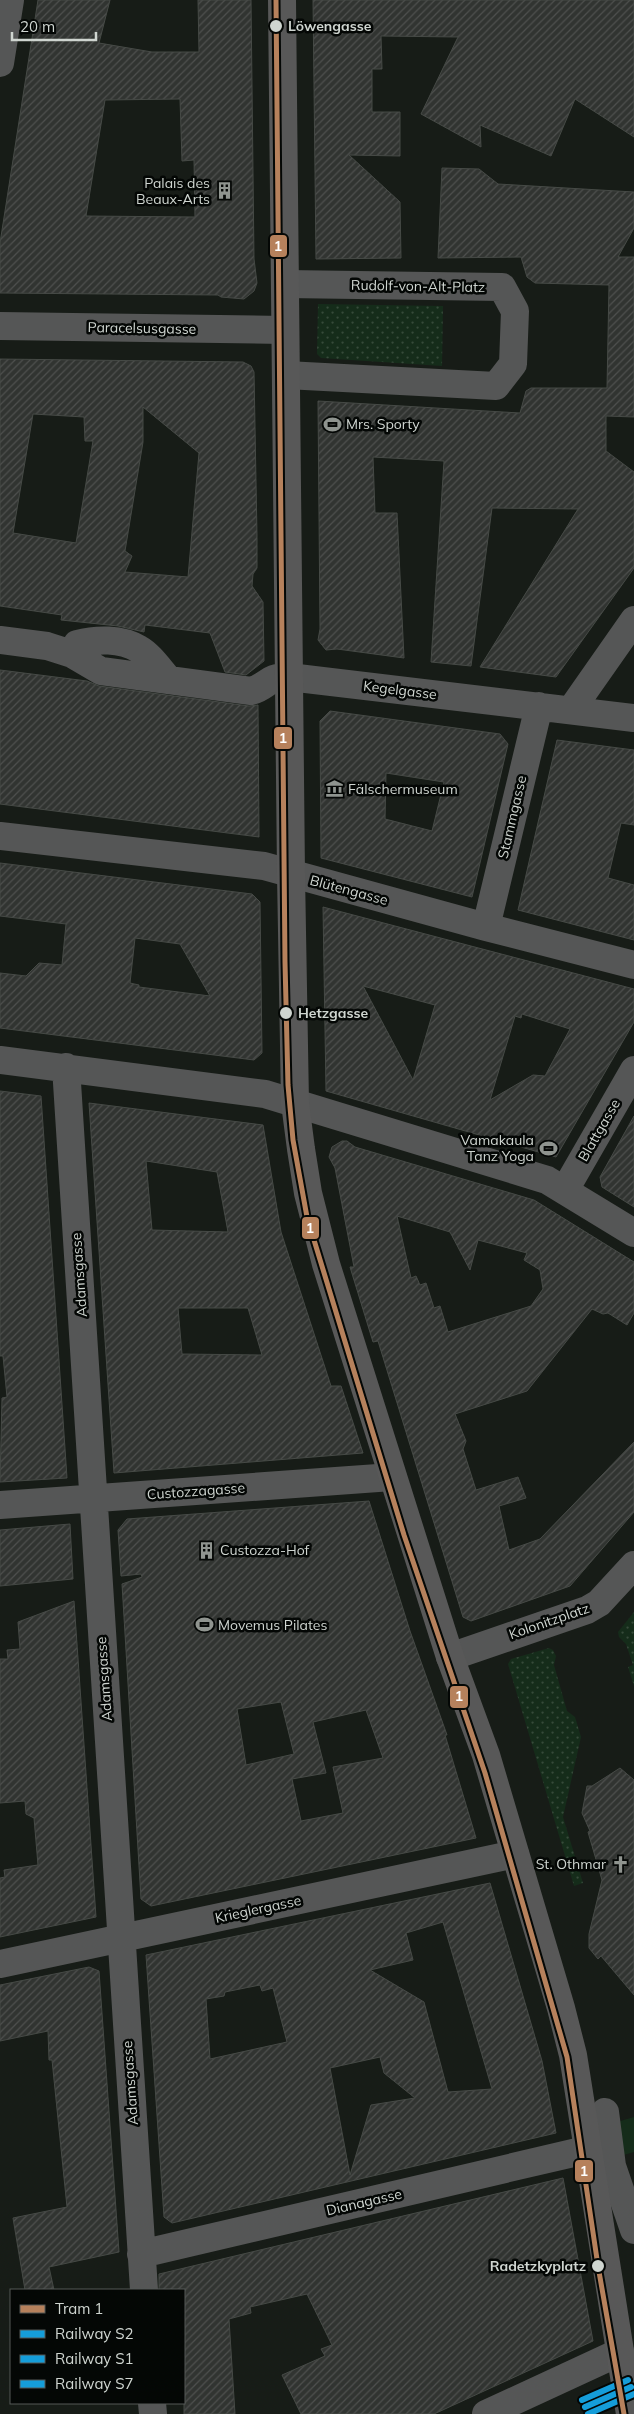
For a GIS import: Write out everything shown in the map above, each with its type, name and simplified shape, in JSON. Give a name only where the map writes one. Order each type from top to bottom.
[{"type":"street","points":[[0,63],[10,0]]},
{"type":"street","points":[[282,0],[290,874],[295,1104],[308,1193],[319,1238],[392,1477],[450,1657],[486,1755],[571,2046],[586,2150],[630,2414]]},
{"type":"street","name":"Rudolf-von-Alt-Platz","points":[[285,284],[502,287],[515,311],[513,364],[496,386],[286,375]]},
{"type":"street","name":"Paracelsusgasse","points":[[0,326],[284,330]]},
{"type":"street","points":[[571,710],[634,620]]},
{"type":"street","name":"Kegelgasse","points":[[0,640],[60,650],[101,671],[251,691],[259,689],[275,677],[289,677],[634,718]]},
{"type":"street","name":"Stammgasse","points":[[486,927],[539,706]]},
{"type":"street","name":"Blütengasse","points":[[0,836],[264,866],[486,927],[634,965]]},
{"type":"street","points":[[0,1060],[265,1094],[548,1180],[634,1233]]},
{"type":"street","name":"Adamsgasse","points":[[66,1068],[144,2289]]},
{"type":"street","name":"Blattgasse","points":[[565,1190],[634,1070]]},
{"type":"street","name":"Custozzagasse","points":[[0,1505],[392,1477]]},
{"type":"street","name":"Kolonitzplatz","points":[[450,1657],[587,1610],[599,1603],[634,1565]]},
{"type":"street","name":"Krieglergasse","points":[[0,1964],[515,1854]]},
{"type":"street","points":[[605,2112],[612,2166],[634,2230]]},
{"type":"street","name":"Dianagasse","points":[[141,2254],[586,2150]]},
{"type":"street","points":[[486,2414],[620,2352]]},
{"type":"green space","points":[[318,304],[443,306],[442,366],[321,358],[317,354]]},
{"type":"green space","points":[[634,1612],[634,1686],[628,1667],[633,1665],[626,1644],[619,1637],[618,1632]]},
{"type":"green space","points":[[549,1648],[553,1650],[556,1656],[554,1665],[567,1711],[575,1717],[581,1737],[563,1817],[583,1883],[574,1886],[508,1664],[511,1659]]},
{"type":"green space","points":[[634,2117],[634,2152],[620,2156],[610,2124]]},
{"type":"building","points":[[38,0],[110,0],[99,43],[152,52],[199,52],[198,0],[251,0],[254,259],[257,283],[254,291],[244,299],[221,297],[218,295],[0,293],[0,243]],"holes":[[[180,99],[182,161],[194,160],[195,217],[86,216],[105,100]]]},
{"type":"building","points":[[313,0],[634,0],[634,137],[575,99],[551,156],[480,125],[481,147],[421,114],[458,37],[381,36],[382,69],[372,69],[372,112],[400,112],[400,156],[349,155],[400,202],[401,258],[316,259]]},
{"type":"building","points":[[442,168],[479,169],[498,184],[634,192],[634,228],[618,257],[634,257],[634,417],[606,416],[606,451],[634,472],[634,568],[556,677],[480,667],[578,509],[492,508],[471,666],[431,662],[444,461],[373,457],[375,513],[397,513],[404,658],[337,649],[326,650],[318,640],[320,629],[318,401],[520,413],[526,391],[531,388],[607,388],[609,285],[535,283],[527,277],[521,257],[438,258]]},
{"type":"building","points":[[0,359],[243,362],[251,366],[254,372],[257,536],[257,568],[253,574],[252,586],[263,602],[264,661],[246,675],[225,672],[210,633],[145,625],[144,632],[118,626],[61,620],[62,615],[0,606]],"holes":[[[143,407],[199,453],[188,577],[125,572],[132,556],[125,551],[143,442]],[[33,414],[84,417],[85,441],[93,441],[76,543],[13,533]]]},
{"type":"building","points":[[0,670],[87,681],[99,686],[249,706],[258,705],[259,837],[0,804]]},
{"type":"building","points":[[330,711],[500,734],[508,744],[472,897],[321,858],[320,721]],"holes":[[[386,773],[444,782],[432,831],[385,819]]]},
{"type":"building","points":[[557,740],[634,750],[634,825],[621,823],[608,878],[634,885],[634,940],[518,910]]},
{"type":"building","points":[[0,863],[252,894],[260,902],[262,1053],[254,1060],[0,1028],[0,973],[26,976],[39,963],[62,965],[66,924],[0,916]],"holes":[[[135,938],[180,944],[210,996],[139,987],[139,985],[130,983]]]},
{"type":"building","points":[[323,907],[634,989],[634,1022],[556,1157],[326,1091]],"holes":[[[363,986],[435,1005],[413,1080]],[[522,1014],[570,1029],[545,1076],[533,1075],[490,1100],[515,1016],[521,1018]]]},
{"type":"building","points":[[0,1091],[41,1096],[67,1478],[0,1482],[2,1398],[7,1397],[3,1356],[0,1356]]},
{"type":"building","points":[[89,1103],[263,1125],[281,1232],[331,1386],[341,1386],[363,1453],[114,1473]],"holes":[[[146,1161],[217,1172],[228,1232],[152,1230]],[[178,1308],[248,1308],[262,1355],[182,1354]]]},
{"type":"building","points":[[634,1116],[634,1207],[602,1187],[600,1177]]},
{"type":"building","points":[[342,1141],[347,1141],[355,1147],[534,1200],[634,1262],[634,1313],[627,1325],[608,1313],[603,1314],[592,1309],[527,1391],[455,1414],[466,1441],[463,1449],[476,1490],[518,1477],[526,1498],[499,1506],[509,1550],[540,1539],[634,1442],[634,1512],[570,1586],[471,1621],[463,1617],[378,1341],[373,1342],[350,1267],[354,1267],[335,1168],[329,1157],[332,1147]],"holes":[[[397,1216],[450,1232],[470,1270],[478,1240],[527,1253],[524,1260],[540,1270],[543,1289],[531,1306],[448,1332],[440,1306],[434,1308],[426,1283],[420,1285],[416,1276],[411,1278]]]},
{"type":"building","points":[[369,1501],[410,1631],[447,1735],[445,1735],[476,1838],[151,1906],[141,1899],[122,1584],[142,1577],[141,1574],[121,1576],[118,1530],[127,1519]],"holes":[[[281,1702],[294,1754],[246,1765],[237,1709]],[[366,1710],[383,1758],[333,1767],[343,1813],[301,1821],[292,1779],[326,1773],[313,1722]]]},
{"type":"building","points":[[70,1524],[73,1579],[0,1586],[0,1530]]},
{"type":"building","points":[[74,1601],[96,1917],[0,1937],[0,1878],[5,1877],[4,1870],[38,1865],[34,1818],[26,1814],[25,1801],[0,1803],[0,1659],[8,1659],[7,1650],[20,1649],[18,1622]]},
{"type":"building","name":"St. Othmar","points":[[620,1768],[634,1780],[634,1995],[601,1956],[598,1959],[589,1948],[589,1934],[602,1880],[588,1832],[590,1831],[582,1813],[587,1786],[592,1786]]},
{"type":"building","points":[[490,1883],[542,2061],[556,2133],[172,2223],[164,2217],[146,1955]],"holes":[[[443,1922],[458,1973],[492,2089],[448,2092],[424,2002],[370,1970],[413,1960],[406,1933]],[[260,1985],[262,1991],[273,1988],[287,2042],[210,2059],[206,1999],[224,1996],[225,1992]],[[380,2057],[384,2073],[415,2098],[371,2105],[350,2175],[330,2068]]]},
{"type":"building","points":[[89,1967],[99,1971],[119,2252],[49,2267],[54,2289],[25,2289],[13,2218],[67,2207],[52,2060],[49,2060],[48,2031],[0,2041],[0,1985]]},
{"type":"building","points":[[563,2178],[593,2341],[434,2414],[301,2414],[282,2375],[325,2356],[321,2349],[332,2345],[307,2294],[250,2307],[251,2313],[229,2319],[235,2414],[184,2414],[185,2289],[159,2289],[159,2274]]},
{"type":"tram line","name":"1","points":[[276,0],[285,962],[288,1085],[293,1140],[307,1217],[404,1535],[485,1773],[567,2057],[598,2266],[624,2414]]},
{"type":"rail line","name":"S7","points":[[582,2400],[628,2380]]},
{"type":"rail line","name":"S1","points":[[585,2407],[631,2387]]},
{"type":"rail line","name":"S2","points":[[588,2414],[634,2394]]},
{"type":"place","name":"Löwengasse","points":[[276,26]]},
{"type":"place","name":"Palais des Beaux-Arts","points":[[224,191]]},
{"type":"place","name":"Mrs. Sporty","points":[[332,424]]},
{"type":"place","name":"Fälschermuseum","points":[[334,789]]},
{"type":"place","name":"Hetzgasse","points":[[286,1013]]},
{"type":"place","name":"Vamakaula Tanz Yoga","points":[[548,1148]]},
{"type":"place","name":"Custozza-Hof","points":[[206,1550]]},
{"type":"place","name":"Movemus Pilates","points":[[204,1625]]},
{"type":"place","name":"St. Othmar","points":[[620,1864]]},
{"type":"place","name":"Radetzkyplatz","points":[[598,2266]]}]
